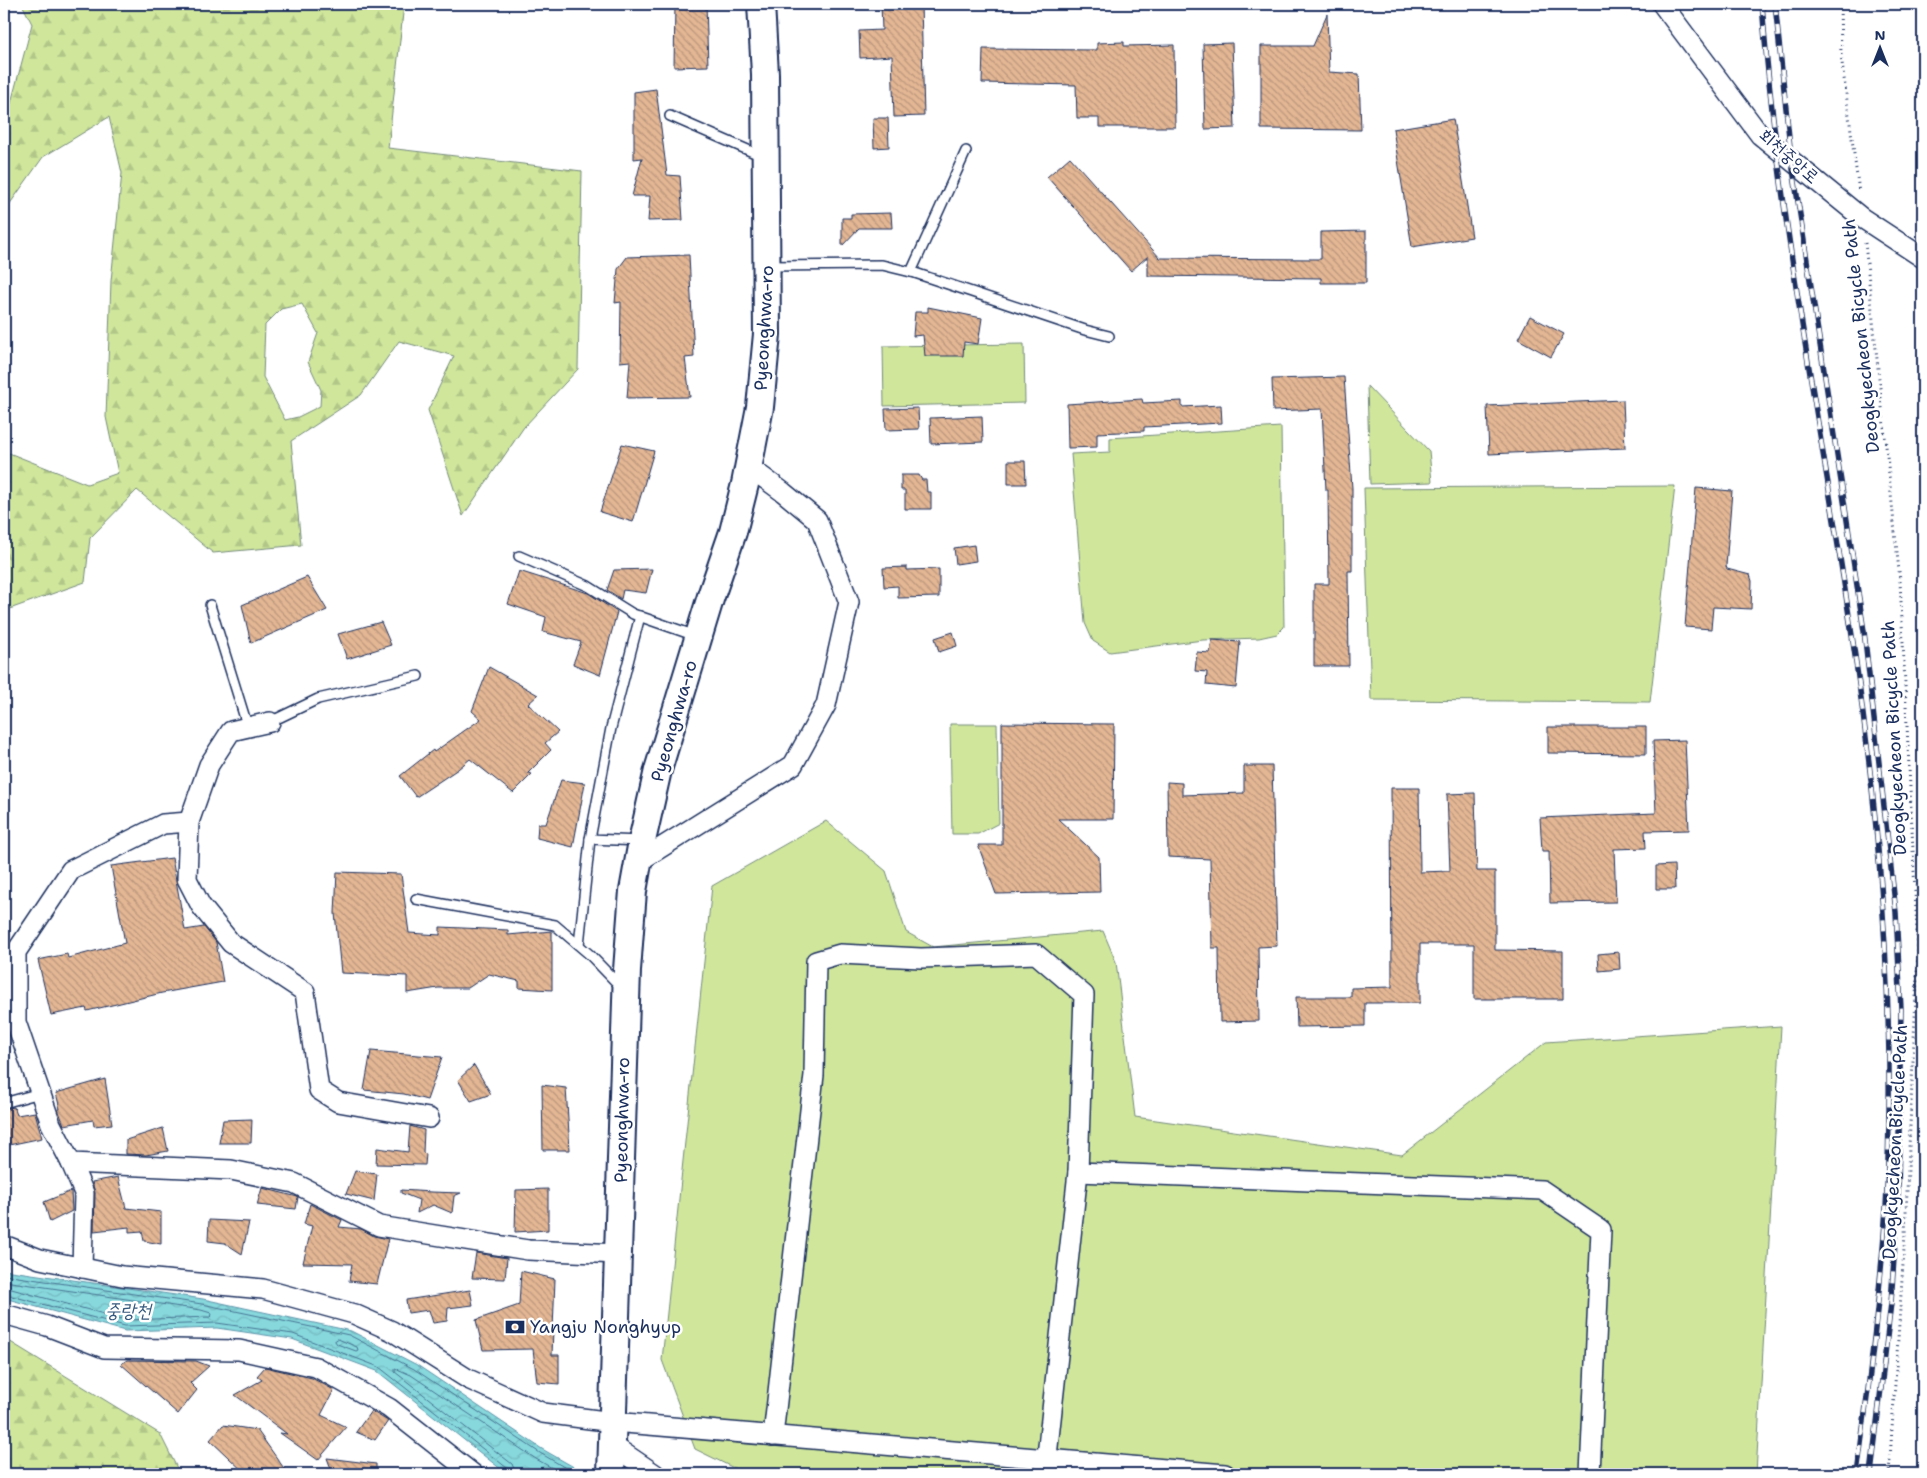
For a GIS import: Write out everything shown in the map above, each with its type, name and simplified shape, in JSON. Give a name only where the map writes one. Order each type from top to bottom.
[{"type":"main road","name":"Pyeonghwa-ro","points":[[611,1474],[626,992],[633,891],[658,770],[732,532],[749,467],[760,407],[767,334],[761,4]]},
{"type":"street","name":"회천중앙로","points":[[1662,4],[1760,135],[1862,218],[1923,258]]},
{"type":"street","points":[[640,852],[793,766],[826,705],[849,602],[817,520],[749,467]]},
{"type":"street","points":[[270,722],[231,731],[209,764],[189,822],[187,879],[201,906],[231,943],[305,992],[319,1090],[338,1102],[429,1118]]},
{"type":"street","points":[[82,1268],[84,1193],[51,1124],[16,1022],[16,952],[70,870],[163,824],[189,822]]},
{"type":"street","points":[[773,1436],[814,1075],[816,961],[840,954],[921,958],[1036,954],[1084,995],[1078,1172],[1046,1467]]},
{"type":"street","points":[[71,1163],[231,1170],[294,1183],[378,1226],[458,1237],[528,1250],[619,1254]]},
{"type":"street","points":[[1078,1172],[1542,1190],[1601,1230],[1590,1474]]},
{"type":"street","points":[[4,1245],[40,1259],[122,1276],[263,1289],[354,1314],[392,1331],[468,1379],[543,1413],[612,1433],[773,1436],[1046,1467],[1225,1474]]},
{"type":"street","points":[[4,1314],[48,1326],[104,1348],[239,1350],[316,1367],[389,1408],[451,1466],[474,1474]]},
{"type":"street","points":[[612,1433],[655,1474]]},
{"type":"lane","points":[[670,116],[765,158]]},
{"type":"lane","points":[[911,272],[966,151]]},
{"type":"lane","points":[[767,266],[882,265],[911,272],[1085,330],[1109,336]]},
{"type":"lane","points":[[519,556],[588,586],[640,616],[698,637]]},
{"type":"lane","points":[[210,605],[248,728]]},
{"type":"lane","points":[[579,945],[590,839],[611,728],[640,616]]},
{"type":"lane","points":[[270,722],[318,699],[418,676]]},
{"type":"lane","points":[[590,839],[640,852]]},
{"type":"lane","points":[[416,899],[555,925],[579,945],[626,992]]},
{"type":"lane","points":[[4,1103],[40,1093]]},
{"type":"path","name":"Deogkyecheon Bicycle Path","points":[[1840,4],[1841,55],[1862,218],[1900,581],[1918,953],[1905,1234],[1889,1474]]},
{"type":"green space","points":[[22,4],[404,4],[388,148],[582,171],[578,369],[524,427],[463,516],[428,410],[454,356],[399,341],[361,395],[291,441],[301,545],[213,553],[137,490],[90,538],[85,582],[4,611],[4,451],[87,484],[118,473],[106,417],[111,281],[122,173],[109,117],[43,157],[4,212],[4,129],[32,24]],"holes":[[[302,304],[318,333],[308,362],[321,390],[320,406],[298,417],[285,420],[263,377],[265,325],[281,309]]]},
{"type":"green space","points":[[1024,344],[1025,403],[884,406],[883,346]]},
{"type":"green space","points":[[1367,386],[1429,451],[1432,482],[1370,484]]},
{"type":"green space","points":[[1281,427],[1284,627],[1277,634],[1259,638],[1203,640],[1110,652],[1093,641],[1085,623],[1071,454],[1110,452],[1110,438]]},
{"type":"green space","points":[[1675,486],[1650,702],[1371,700],[1364,488]]},
{"type":"green space","points":[[950,724],[997,724],[999,823],[978,834],[952,834]]},
{"type":"green space","points":[[826,821],[886,871],[906,932],[933,947],[1103,931],[1116,962],[1135,1117],[1402,1155],[1546,1042],[1781,1026],[1756,1474],[746,1474],[695,1449],[662,1360],[712,886]]},
{"type":"green space","points":[[4,1338],[160,1434],[180,1474],[4,1474]]},
{"type":"water","name":"중랑천","points":[[4,1270],[203,1299],[351,1331],[417,1365],[542,1449],[586,1474],[507,1474],[377,1371],[292,1339],[217,1328],[125,1331],[4,1298]]},
{"type":"building","points":[[675,4],[706,4],[708,66],[674,67]]},
{"type":"building","points":[[881,4],[921,4],[924,116],[894,117],[892,56],[860,58],[859,31],[882,30]]},
{"type":"building","points":[[1327,14],[1329,72],[1359,74],[1361,130],[1261,129],[1261,46],[1313,46]]},
{"type":"building","points":[[1124,42],[1124,46],[1174,45],[1175,127],[1099,127],[1099,118],[1077,118],[1076,85],[982,83],[983,49],[1097,50],[1097,43]]},
{"type":"building","points":[[1232,43],[1235,128],[1205,129],[1203,44]]},
{"type":"building","points":[[656,89],[667,175],[680,176],[683,220],[648,221],[650,196],[632,196],[642,158],[634,159],[634,92]]},
{"type":"building","points":[[873,118],[888,118],[889,147],[874,148]]},
{"type":"building","points":[[1453,119],[1472,237],[1412,247],[1393,129]]},
{"type":"building","points":[[1070,157],[1160,258],[1321,259],[1321,232],[1366,231],[1366,283],[1321,283],[1321,278],[1148,276],[1148,256],[1131,271],[1047,177]]},
{"type":"building","points":[[891,213],[892,228],[859,228],[842,246],[842,218],[851,218],[851,214]]},
{"type":"building","points":[[689,255],[694,357],[685,358],[690,397],[627,398],[630,361],[620,362],[621,302],[615,303],[618,269],[627,257]]},
{"type":"building","points":[[928,307],[982,318],[978,344],[964,342],[963,356],[925,356],[923,335],[913,336],[915,312],[928,312]]},
{"type":"building","points":[[1530,316],[1564,334],[1551,357],[1518,339]]},
{"type":"building","points":[[1344,377],[1352,488],[1352,571],[1348,571],[1349,666],[1314,666],[1314,584],[1329,584],[1328,490],[1326,490],[1322,409],[1273,411],[1272,379]]},
{"type":"building","points":[[1142,399],[1143,403],[1182,401],[1182,407],[1221,405],[1222,423],[1144,427],[1144,431],[1097,433],[1097,447],[1068,448],[1067,404]]},
{"type":"building","points":[[1623,400],[1625,448],[1489,454],[1487,406]]},
{"type":"building","points":[[918,408],[919,429],[886,430],[885,409]]},
{"type":"building","points":[[982,416],[983,442],[931,444],[930,418]]},
{"type":"building","points":[[622,444],[654,451],[633,522],[600,512]]},
{"type":"building","points":[[1008,461],[1025,461],[1026,484],[1008,484]]},
{"type":"building","points":[[901,475],[919,475],[922,480],[926,480],[927,492],[931,492],[931,509],[905,509],[905,490],[901,490]]},
{"type":"building","points":[[1696,488],[1732,491],[1726,566],[1727,569],[1750,575],[1752,581],[1751,609],[1713,607],[1711,629],[1685,627]]},
{"type":"building","points":[[974,545],[976,561],[956,564],[954,548]]},
{"type":"building","points":[[907,567],[907,570],[939,569],[939,597],[898,598],[898,586],[884,587],[883,568]]},
{"type":"building","points":[[652,569],[646,593],[623,590],[621,599],[607,590],[614,570]]},
{"type":"building","points":[[519,571],[588,593],[617,612],[600,675],[573,664],[581,642],[543,632],[546,617],[508,604]]},
{"type":"building","points":[[307,577],[327,610],[251,643],[242,605]]},
{"type":"building","points":[[381,622],[391,645],[347,659],[338,634]]},
{"type":"building","points":[[953,632],[957,646],[939,652],[935,638]]},
{"type":"building","points":[[1212,640],[1240,642],[1236,688],[1206,685],[1207,672],[1195,671],[1197,652],[1210,653]]},
{"type":"building","points":[[489,667],[538,695],[528,704],[558,732],[545,743],[551,750],[528,773],[532,774],[513,793],[470,759],[416,797],[400,776],[433,750],[434,752],[481,719],[472,711]]},
{"type":"building","points":[[1002,723],[1114,724],[1113,819],[1058,819],[1099,857],[1100,892],[996,894],[978,845],[1002,845]]},
{"type":"building","points":[[1548,727],[1646,727],[1646,754],[1548,753]]},
{"type":"building","points":[[1685,740],[1689,830],[1645,831],[1646,848],[1614,849],[1616,902],[1550,903],[1549,851],[1542,851],[1540,818],[1656,813],[1653,741]]},
{"type":"building","points":[[1244,766],[1272,766],[1277,946],[1258,947],[1259,1021],[1220,1022],[1219,948],[1212,948],[1210,859],[1168,857],[1167,782],[1182,783],[1182,795],[1244,793]]},
{"type":"building","points":[[561,780],[585,783],[573,847],[537,838],[538,824],[546,824]]},
{"type":"building","points":[[1391,788],[1419,788],[1420,872],[1450,871],[1447,794],[1475,793],[1477,871],[1495,871],[1495,950],[1563,951],[1563,999],[1474,999],[1474,944],[1420,944],[1420,1003],[1365,1003],[1365,1026],[1297,1027],[1296,997],[1351,997],[1351,988],[1392,987]]},
{"type":"building","points":[[172,858],[185,930],[204,927],[216,942],[223,982],[162,993],[87,1011],[86,1008],[51,1015],[38,960],[67,954],[68,958],[125,943],[111,866]]},
{"type":"building","points":[[1674,865],[1675,889],[1656,889],[1656,866]]},
{"type":"building","points":[[337,872],[401,874],[409,933],[440,935],[440,927],[508,930],[508,935],[552,931],[552,990],[519,988],[519,981],[489,974],[468,988],[438,988],[407,993],[407,976],[341,973],[335,913]]},
{"type":"building","points":[[1619,952],[1620,969],[1599,971],[1598,954]]},
{"type":"building","points":[[371,1051],[442,1057],[427,1100],[404,1094],[364,1090]]},
{"type":"building","points":[[474,1065],[491,1094],[471,1101],[458,1080]]},
{"type":"building","points":[[105,1079],[112,1124],[94,1126],[93,1120],[64,1125],[58,1109],[60,1109],[56,1093]]},
{"type":"building","points":[[542,1085],[566,1088],[570,1150],[543,1150]]},
{"type":"building","points":[[14,1107],[17,1115],[35,1112],[42,1138],[4,1146],[4,1109]]},
{"type":"building","points":[[252,1119],[251,1143],[219,1143],[223,1120]]},
{"type":"building","points":[[410,1126],[424,1130],[423,1153],[426,1154],[425,1165],[376,1164],[377,1148],[408,1152]]},
{"type":"building","points":[[163,1128],[168,1151],[146,1155],[126,1154],[126,1140]]},
{"type":"building","points":[[355,1171],[377,1174],[374,1201],[346,1194]]},
{"type":"building","points":[[118,1177],[126,1208],[161,1212],[161,1244],[144,1241],[142,1231],[129,1232],[129,1227],[94,1231],[95,1193],[92,1182]]},
{"type":"building","points":[[262,1188],[298,1197],[296,1209],[257,1205]]},
{"type":"building","points":[[548,1189],[548,1230],[515,1232],[516,1190]]},
{"type":"building","points":[[401,1190],[461,1193],[454,1196],[452,1213],[433,1205],[417,1213],[419,1200],[401,1193]]},
{"type":"building","points":[[71,1191],[72,1211],[50,1222],[44,1202]]},
{"type":"building","points":[[310,1204],[342,1220],[339,1227],[361,1229],[374,1236],[388,1239],[377,1284],[349,1281],[352,1264],[303,1263],[312,1226],[304,1224]]},
{"type":"building","points":[[209,1220],[249,1222],[242,1254],[225,1243],[208,1241]]},
{"type":"building","points":[[476,1253],[507,1258],[505,1279],[472,1278]]},
{"type":"building","points":[[521,1271],[555,1279],[552,1355],[559,1355],[559,1384],[537,1382],[533,1349],[483,1350],[476,1320],[519,1305]]},
{"type":"building","points":[[470,1290],[473,1305],[448,1308],[447,1321],[433,1323],[429,1310],[408,1313],[406,1300]]},
{"type":"building","points":[[127,1360],[196,1361],[209,1366],[190,1383],[197,1390],[178,1414],[121,1364]]},
{"type":"building","points":[[265,1367],[312,1378],[334,1390],[321,1415],[346,1427],[318,1460],[280,1433],[287,1434],[235,1395],[262,1380],[257,1376]]},
{"type":"building","points":[[371,1411],[388,1421],[375,1440],[356,1432]]},
{"type":"building","points":[[223,1425],[257,1430],[288,1474],[246,1474],[210,1440]]},
{"type":"building","points":[[327,1458],[376,1464],[376,1474],[333,1474]]},
{"type":"railway","points":[[1762,4],[1772,113],[1786,222],[1855,656],[1869,764],[1883,914],[1889,1083],[1888,1167],[1881,1275],[1857,1474]]},
{"type":"railway","points":[[1775,4],[1791,156],[1864,631],[1896,912],[1901,1009],[1898,1199],[1891,1303],[1871,1474]]},
{"type":"place","name":"Yangju Nonghyup","points":[[515,1327]]}]
